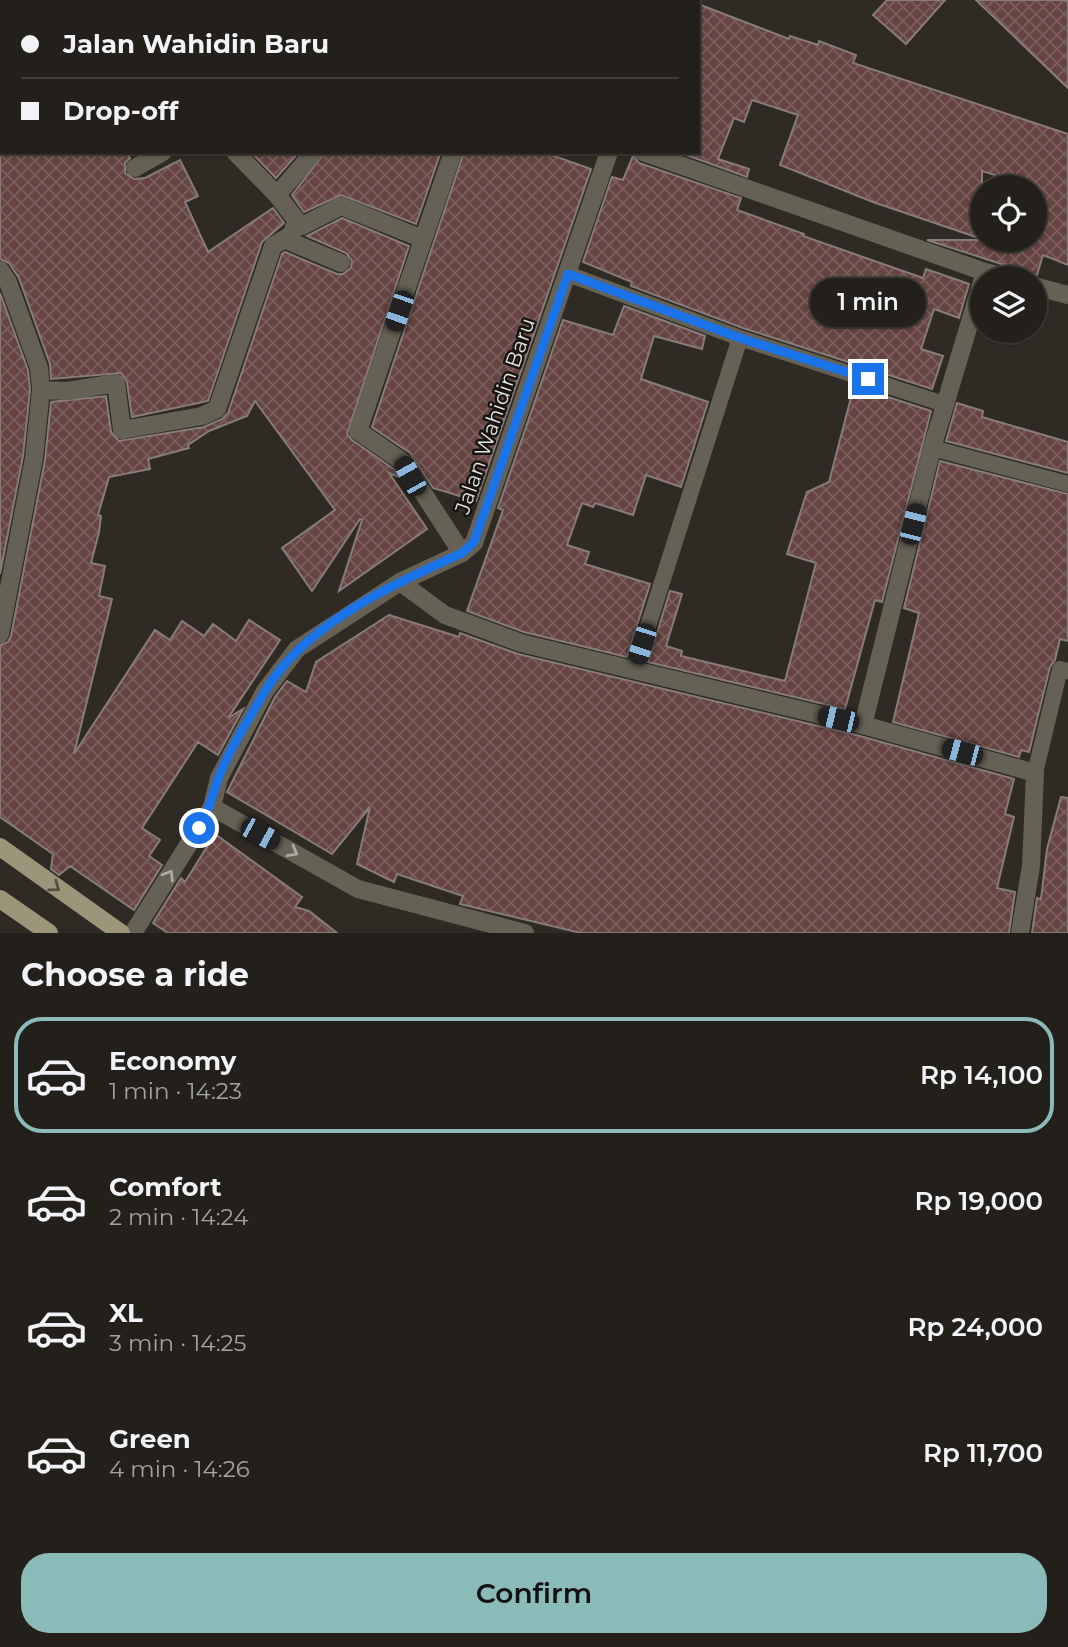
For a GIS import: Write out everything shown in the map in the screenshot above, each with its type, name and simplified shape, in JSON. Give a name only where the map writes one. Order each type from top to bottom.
[{"type":"main road","points":[[0,846],[121,933]]},
{"type":"main road","points":[[0,898],[49,933]]},
{"type":"street","points":[[135,168],[160,154]]},
{"type":"street","points":[[236,154],[277,195],[302,226],[341,206],[423,239]]},
{"type":"street","points":[[277,195],[312,154]]},
{"type":"street","points":[[452,154],[358,430],[403,462],[462,553]]},
{"type":"street","name":"Jalan Wahidin Baru","points":[[133,933],[212,807],[219,778],[265,691],[297,649],[400,582],[462,553],[474,542],[483,523],[607,154]]},
{"type":"street","points":[[648,154],[970,272]]},
{"type":"street","points":[[41,390],[68,391],[116,383],[122,430],[202,416],[217,409],[273,246],[290,235],[297,221]]},
{"type":"street","points":[[284,239],[341,263]]},
{"type":"street","points":[[0,270],[8,282],[39,368],[41,390],[34,458],[0,634]]},
{"type":"street","points":[[1047,289],[1068,295]]},
{"type":"street","points":[[863,725],[932,448],[970,319]]},
{"type":"street","points":[[400,582],[445,615],[521,643],[863,725],[1035,773],[1031,866],[1020,933]]},
{"type":"street","points":[[212,807],[358,889],[524,933]]},
{"type":"lane","points":[[568,274],[740,338],[944,404]]},
{"type":"lane","points":[[634,670],[740,338]]},
{"type":"lane","points":[[932,448],[1068,484]]},
{"type":"lane","points":[[1035,773],[1060,669],[1068,671]]},
{"type":"building","points":[[887,0],[945,0],[906,44],[873,15]]},
{"type":"building","points":[[976,0],[1068,0],[1068,88]]},
{"type":"building","points":[[700,5],[789,39],[790,36],[818,45],[819,41],[856,55],[853,63],[1068,134],[1068,265],[1043,255],[1040,266],[1008,266],[927,240],[970,240],[970,252],[1047,252],[1047,175],[995,175],[982,171],[982,175],[970,175],[970,235],[873,202],[780,165],[798,115],[752,100],[744,122],[734,118],[718,159],[749,169],[747,177],[684,154],[700,154]]},
{"type":"building","points":[[0,154],[127,154],[130,158],[125,163],[125,173],[134,179],[145,178],[180,160],[198,196],[185,202],[208,252],[273,208],[284,223],[262,242],[208,401],[132,417],[127,382],[121,373],[51,379],[50,364],[19,278],[9,263],[0,259]]},
{"type":"building","points":[[253,154],[297,154],[276,178]]},
{"type":"building","points":[[323,154],[440,154],[416,224],[341,195],[304,212],[292,195]]},
{"type":"building","points":[[463,154],[549,154],[591,169],[476,501],[433,488],[410,453],[372,427]]},
{"type":"building","points":[[633,156],[639,163],[741,198],[737,210],[804,234],[803,236],[923,278],[926,269],[969,284],[959,318],[934,309],[921,349],[943,356],[932,389],[743,328],[631,286],[632,282],[583,262],[612,177],[623,180]]},
{"type":"building","points":[[342,218],[409,246],[347,434],[395,470],[399,477],[389,473],[427,529],[339,591],[362,520],[360,519],[312,591],[282,548],[335,510],[255,401],[247,416],[209,431],[188,445],[189,448],[148,459],[150,469],[109,477],[98,515],[101,516],[99,532],[91,563],[105,566],[99,596],[112,599],[74,754],[155,630],[170,640],[182,621],[204,636],[213,624],[236,641],[249,620],[280,640],[228,718],[243,709],[218,755],[198,742],[142,828],[160,840],[149,856],[162,865],[134,910],[70,866],[59,875],[51,869],[53,854],[0,817],[0,645],[8,642],[11,636],[45,460],[51,402],[106,396],[111,432],[119,441],[204,427],[222,419],[228,413],[282,254],[285,252],[337,274],[343,274],[351,268],[352,261],[346,253],[307,236]]},
{"type":"building","points":[[0,293],[28,370],[30,390],[23,456],[0,574]]},
{"type":"building","points":[[624,306],[705,336],[702,349],[654,336],[641,379],[708,402],[681,487],[646,475],[633,515],[595,503],[593,507],[582,503],[567,545],[589,552],[585,564],[650,584],[627,657],[524,632],[467,611],[503,510],[498,508],[563,320],[613,335]]},
{"type":"building","points":[[854,386],[931,411],[882,602],[875,600],[845,709],[648,662],[670,591],[682,594],[666,646],[682,651],[681,656],[785,681],[816,563],[787,554],[807,492],[829,482]]},
{"type":"building","points":[[957,403],[983,411],[982,417],[1068,442],[1068,473],[946,441]]},
{"type":"building","points":[[940,461],[1068,494],[1068,641],[1060,639],[1055,660],[1050,667],[1029,752],[1021,750],[1019,757],[893,722],[919,613],[904,608]]},
{"type":"building","points":[[389,615],[459,637],[460,633],[518,654],[860,736],[1014,779],[1005,814],[1014,817],[997,888],[1015,892],[1009,933],[581,933],[460,904],[463,896],[397,874],[394,882],[357,864],[370,807],[332,854],[227,792],[275,697],[287,681],[306,692],[316,662]]},
{"type":"building","points":[[1061,797],[1068,798],[1068,933],[1032,933],[1037,898],[1041,899],[1047,849]]},
{"type":"building","points":[[215,834],[302,897],[295,907],[309,911],[337,933],[168,933],[153,923],[181,878],[185,882]]},
{"type":"route","points":[[199,828],[212,807],[219,778],[265,691],[297,649],[368,601],[400,582],[462,553],[474,542],[483,523],[568,274],[740,338],[868,379]]}]
